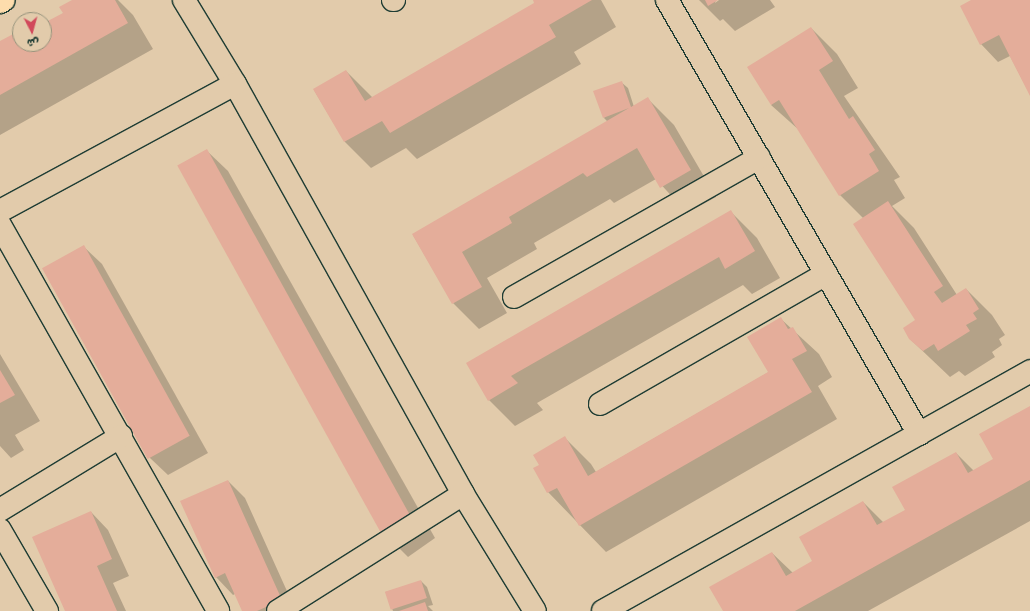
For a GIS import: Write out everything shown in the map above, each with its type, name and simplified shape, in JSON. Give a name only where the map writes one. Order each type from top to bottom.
[{"type":"main road","points":[[0,2],[4,0]]},
{"type":"street","points":[[184,0],[235,84],[463,494],[535,611]]},
{"type":"street","points":[[667,0],[919,434]]},
{"type":"street","points":[[0,211],[235,84]]},
{"type":"street","points":[[514,297],[759,158]]},
{"type":"street","points":[[0,225],[218,611]]},
{"type":"street","points":[[600,404],[826,274]]},
{"type":"street","points":[[603,611],[1030,371]]},
{"type":"street","points":[[0,510],[120,436]]},
{"type":"street","points":[[278,611],[463,494]]},
{"type":"street","points":[[0,530],[47,611]]},
{"type":"building","points":[[72,0],[115,0],[128,23],[0,95],[0,41],[12,35],[12,52],[52,52],[52,19],[63,13],[59,7]]},
{"type":"building","points":[[533,0],[592,0],[549,25],[556,37],[390,133],[382,121],[344,142],[313,89],[346,70],[365,101],[534,3]]},
{"type":"building","points":[[705,0],[718,0],[708,6]]},
{"type":"building","points":[[971,0],[1030,0],[1030,96],[999,35],[980,45],[960,6]]},
{"type":"building","points":[[811,27],[833,61],[819,70],[849,119],[853,116],[875,150],[869,154],[879,171],[839,196],[779,100],[771,105],[747,67]]},
{"type":"building","points":[[622,81],[631,107],[648,97],[691,170],[660,188],[637,148],[587,177],[583,173],[509,217],[512,223],[462,252],[482,287],[452,304],[412,234],[629,108],[603,118],[593,91]]},
{"type":"building","points":[[207,149],[412,518],[382,535],[177,165]]},
{"type":"building","points":[[888,201],[943,286],[934,292],[942,303],[966,288],[979,309],[973,313],[977,319],[966,325],[970,331],[938,351],[934,344],[923,351],[909,339],[903,328],[915,320],[853,224]]},
{"type":"building","points":[[731,210],[755,251],[725,269],[719,257],[511,376],[518,383],[488,401],[466,363]]},
{"type":"building","points":[[84,245],[190,436],[148,459],[42,268]]},
{"type":"building","points":[[781,317],[788,329],[793,327],[807,351],[792,359],[812,392],[579,526],[557,488],[547,493],[533,468],[539,465],[533,455],[565,436],[588,476],[768,372],[747,337]]},
{"type":"building","points":[[0,370],[15,395],[0,403]]},
{"type":"building","points":[[1030,406],[1030,480],[795,611],[723,611],[709,587],[772,552],[786,576],[812,561],[799,537],[863,501],[877,525],[905,510],[892,487],[956,452],[968,473],[993,459],[979,434]]},
{"type":"building","points":[[228,480],[282,600],[257,611],[242,611],[225,573],[215,578],[180,501]]},
{"type":"building","points":[[91,511],[112,559],[97,566],[117,611],[65,611],[32,537]]},
{"type":"building","points":[[421,580],[427,598],[391,610],[385,592]]},
{"type":"building","points":[[425,602],[428,611],[399,611]]}]
